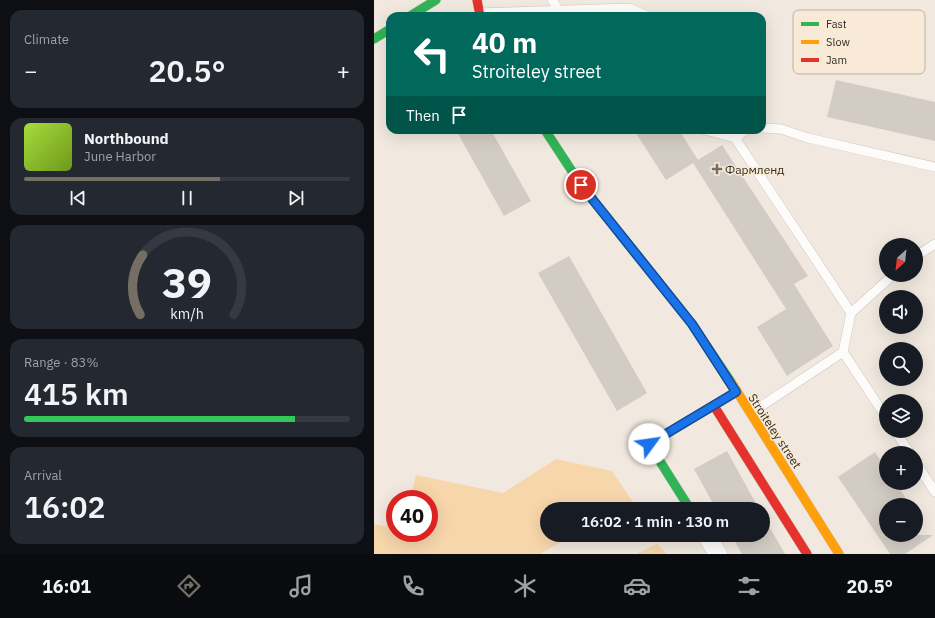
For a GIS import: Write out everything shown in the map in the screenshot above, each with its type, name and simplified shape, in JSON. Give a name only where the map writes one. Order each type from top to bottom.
[{"type":"street","points":[[416,12],[436,0]]},
{"type":"street","points":[[477,0],[479,12]]},
{"type":"street","name":"Stroiteley street","points":[[548,134],[581,185],[692,324],[751,413],[839,554]]},
{"type":"street","points":[[686,502],[649,444],[736,392]]},
{"type":"street","points":[[714,406],[807,554]]},
{"type":"street","points":[[710,542],[718,554]]},
{"type":"lane","points":[[552,0],[558,10]]},
{"type":"lane","points":[[518,12],[558,10],[632,12]]},
{"type":"lane","points":[[766,128],[781,129],[808,138],[935,167]]},
{"type":"lane","points":[[720,134],[735,138],[851,313]]},
{"type":"lane","points":[[735,138],[740,134]]},
{"type":"lane","points":[[923,252],[935,244]]},
{"type":"lane","points":[[751,413],[843,352],[851,313],[885,282]]},
{"type":"lane","points":[[843,352],[879,406]]},
{"type":"lane","points":[[923,474],[935,492]]},
{"type":"shaded area","points":[[556,459],[612,471],[633,502],[540,502],[540,542],[561,542],[540,554],[374,554],[374,524],[386,526],[386,542],[438,542],[438,490],[412,490],[416,475],[503,493]]},
{"type":"shaded area","points":[[657,544],[667,554],[636,554]]},
{"type":"building","points":[[836,80],[935,102],[935,141],[827,117]]},
{"type":"building","points":[[458,134],[493,134],[531,201],[504,216]]},
{"type":"building","points":[[637,134],[682,134],[698,160],[666,180]]},
{"type":"building","points":[[722,145],[808,276],[794,284],[833,346],[787,376],[757,327],[786,309],[693,163]]},
{"type":"building","points":[[569,256],[647,393],[617,411],[538,273]]},
{"type":"building","points":[[727,451],[755,502],[712,502],[694,469]]},
{"type":"building","points":[[875,452],[879,458],[879,490],[900,490],[906,498],[879,498],[879,538],[838,477]]},
{"type":"building","points":[[770,528],[785,554],[742,554],[735,542],[770,542]]},
{"type":"building","points":[[923,535],[933,535],[923,542]]},
{"type":"building","points":[[882,542],[923,542],[905,554],[890,554]]},
{"type":"traffic: fast","points":[[416,12],[436,0]]},
{"type":"traffic: fast","points":[[374,39],[386,32]]},
{"type":"traffic: fast","points":[[548,134],[581,185],[692,324],[731,382]]},
{"type":"traffic: fast","points":[[686,502],[649,444],[736,392]]},
{"type":"traffic: slow","points":[[731,382],[839,554]]},
{"type":"traffic: jam","points":[[477,0],[479,12]]},
{"type":"traffic: jam","points":[[714,406],[807,554]]},
{"type":"place","name":"Фармленд","points":[[717,169]]},
{"type":"route","points":[[581,185],[692,324],[736,392],[649,444]]}]
